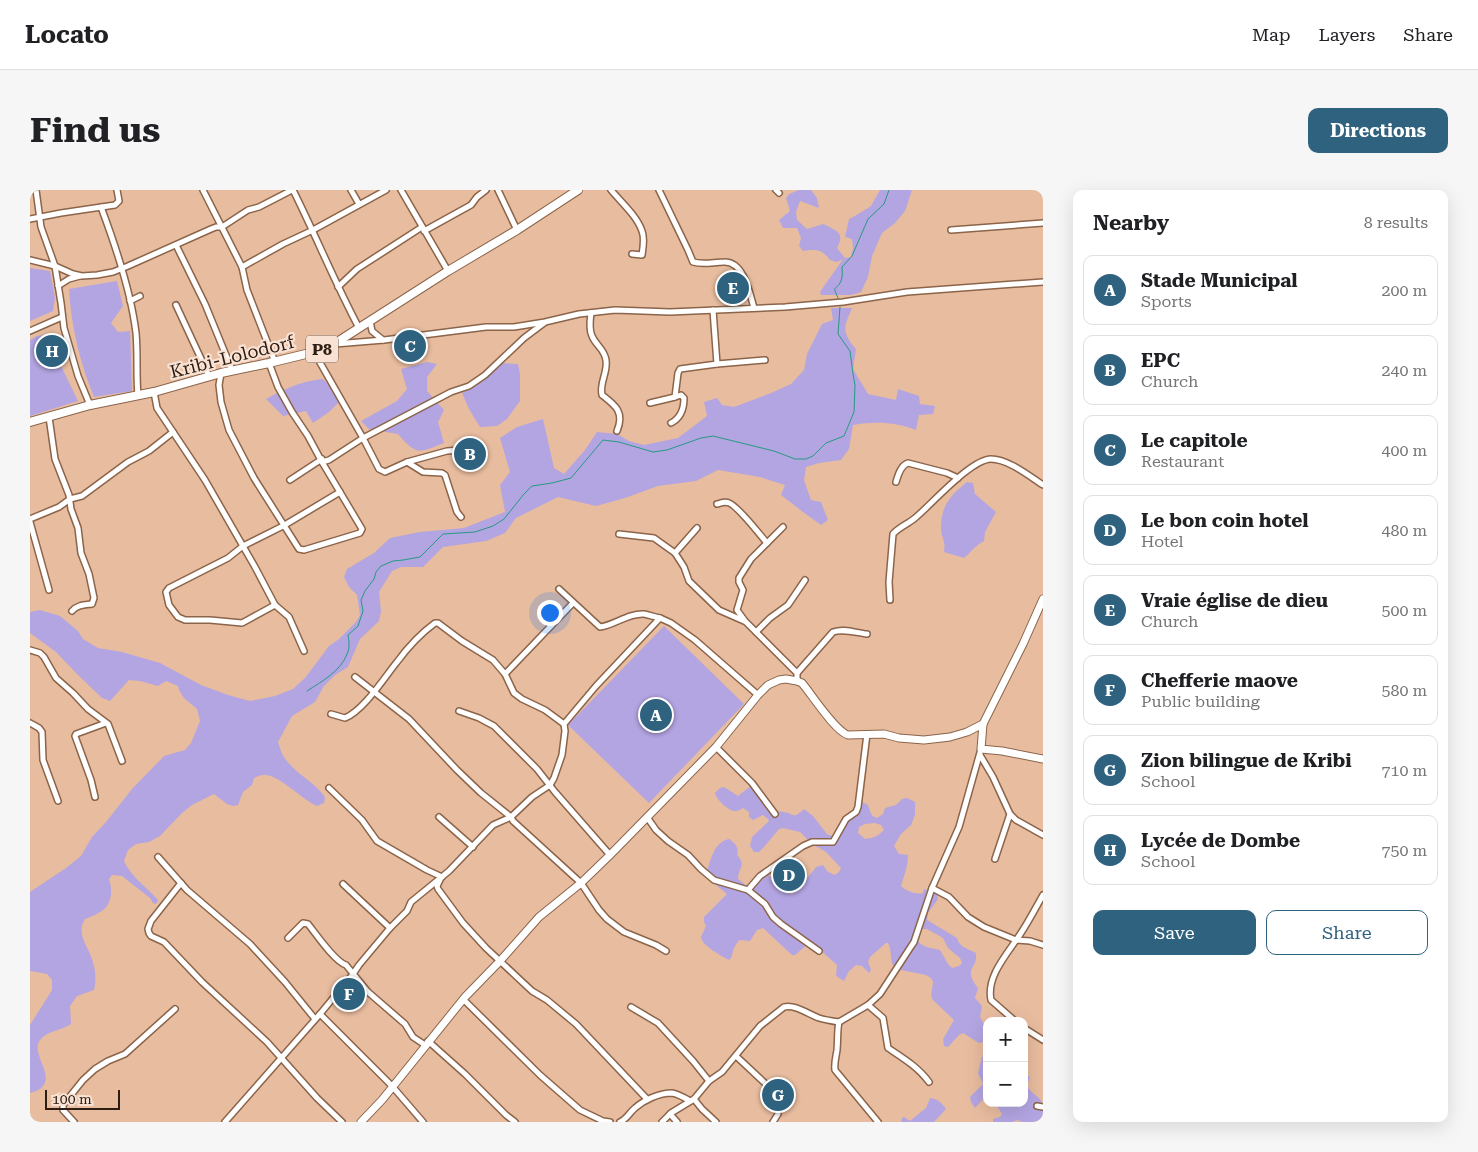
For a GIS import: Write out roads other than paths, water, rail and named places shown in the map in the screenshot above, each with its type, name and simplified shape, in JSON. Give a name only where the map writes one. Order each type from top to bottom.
[{"type":"main road","name":"Kribi-Lolodorf","points":[[30,422],[90,405],[154,392],[232,370],[314,352],[334,344],[578,190]]},
{"type":"street","points":[[36,190],[41,227],[55,266],[64,328],[78,376],[90,405]]},
{"type":"street","points":[[30,219],[115,205],[119,196],[117,190]]},
{"type":"street","points":[[203,190],[242,267],[247,290],[272,362],[278,387],[362,529],[360,533],[301,550],[254,478],[230,430],[221,402],[221,373]]},
{"type":"street","points":[[58,286],[68,279],[121,269],[148,258],[211,229],[222,227],[248,210],[292,190],[359,328]]},
{"type":"street","points":[[351,190],[359,204]]},
{"type":"street","points":[[242,267],[386,190]]},
{"type":"street","points":[[401,190],[448,271]]},
{"type":"street","points":[[338,287],[357,269],[423,229],[471,205],[486,190]]},
{"type":"street","points":[[498,190],[517,230]]},
{"type":"street","points":[[611,190],[636,220],[643,232],[644,246],[642,255],[632,254]]},
{"type":"street","points":[[659,190],[693,262],[706,264],[725,262],[735,265],[745,279],[754,308]]},
{"type":"street","points":[[101,207],[113,239],[130,300],[136,335],[138,395]]},
{"type":"street","points":[[951,230],[1043,223]]},
{"type":"street","points":[[176,245],[205,304],[232,370]]},
{"type":"street","points":[[30,260],[55,266],[82,276]]},
{"type":"street","points":[[334,344],[384,340],[486,327],[514,327],[590,312],[615,310],[670,312],[834,303],[907,292],[1043,282]]},
{"type":"street","points":[[130,300],[140,296]]},
{"type":"street","points":[[176,305],[209,376]]},
{"type":"street","points":[[713,310],[717,364]]},
{"type":"street","points":[[590,312],[591,336],[603,350],[606,361],[606,372],[601,389],[602,395],[614,404],[618,410],[620,424],[617,431]]},
{"type":"street","points":[[30,331],[62,317]]},
{"type":"street","points":[[370,321],[372,331],[384,340]]},
{"type":"street","points":[[290,480],[451,392],[469,386],[485,375],[524,338],[545,322]]},
{"type":"street","points":[[314,352],[382,472],[407,462],[447,451],[460,450]]},
{"type":"street","points":[[674,397],[680,369],[765,360]]},
{"type":"street","points":[[154,392],[157,408],[205,480],[275,605],[288,617],[304,652]]},
{"type":"street","points":[[650,403],[674,397],[681,396],[684,398],[684,408],[676,420],[671,423]]},
{"type":"street","points":[[49,417],[55,459],[70,499],[71,509],[78,528],[81,553],[89,574],[94,598],[92,604],[75,607],[72,611]]},
{"type":"street","points":[[49,590],[30,520],[70,499],[82,496],[128,462],[149,451],[173,432]]},
{"type":"street","points":[[890,600],[889,582],[893,534],[915,518],[958,478],[979,462],[992,459],[1000,460],[1043,484]]},
{"type":"street","points":[[407,462],[423,472],[438,472],[444,475],[460,517]]},
{"type":"street","points":[[896,482],[904,465],[908,463],[947,473],[958,478]]},
{"type":"street","points":[[275,605],[242,623],[181,620],[169,605],[166,592],[169,588],[228,558],[243,546],[284,526],[340,492]]},
{"type":"street","points":[[717,504],[726,502],[732,504],[767,543]]},
{"type":"street","points":[[783,527],[750,559],[739,578],[738,582],[743,590],[737,610],[797,677],[844,734],[884,734],[900,738],[924,740],[950,738],[968,732],[983,724]]},
{"type":"street","points":[[675,553],[697,528]]},
{"type":"street","points":[[619,534],[654,538],[675,553],[684,567],[689,581],[714,606],[745,621]]},
{"type":"street","points":[[756,632],[770,618],[788,605],[805,580]]},
{"type":"street","points":[[558,589],[600,627],[628,616],[644,614],[671,623],[695,640],[758,695]]},
{"type":"street","points":[[662,1122],[670,1114],[692,1100],[709,1081],[722,1072],[760,1026],[784,1007],[793,1007],[817,1017],[839,1022],[868,1005],[880,994],[914,942],[932,888],[959,827],[981,752],[983,724],[1043,599]]},
{"type":"street","points":[[505,674],[573,603]]},
{"type":"street","points":[[564,724],[596,686],[660,618]]},
{"type":"street","points":[[225,1122],[320,1014],[353,974],[358,965],[407,911],[411,902],[473,847],[493,825],[511,817],[532,797],[550,785],[562,755],[565,731],[564,724],[545,710],[514,693],[505,674],[493,660],[441,624],[435,623],[419,636],[360,707],[342,718],[331,714]]},
{"type":"street","points":[[361,1122],[382,1100],[463,999],[539,917],[580,883],[647,817],[716,747],[758,695],[768,686],[779,680],[797,677],[833,632],[838,630],[867,634]]},
{"type":"street","points":[[30,650],[40,653],[56,678],[88,709],[106,722],[110,727],[122,761]]},
{"type":"street","points":[[355,677],[409,719],[457,770],[481,793],[511,817],[513,821],[580,883],[598,910],[607,919],[624,932],[666,951]]},
{"type":"street","points":[[459,712],[479,718],[494,726],[537,768],[610,854]]},
{"type":"street","points":[[95,797],[75,736],[106,722]]},
{"type":"street","points":[[30,723],[42,732],[44,760],[58,801]]},
{"type":"street","points":[[748,890],[760,876],[803,846],[812,842],[833,842],[845,820],[856,812],[867,734]]},
{"type":"street","points":[[716,747],[752,783],[775,814]]},
{"type":"street","points":[[981,752],[1002,751],[1043,759]]},
{"type":"street","points":[[981,752],[1010,814],[1016,820],[1043,835]]},
{"type":"street","points":[[329,788],[362,820],[377,842],[441,877]]},
{"type":"street","points":[[995,859],[1010,814]]},
{"type":"street","points":[[439,817],[473,847]]},
{"type":"street","points":[[647,817],[656,830],[688,855],[701,870],[714,880],[748,890],[765,904],[773,917],[781,924],[819,951]]},
{"type":"street","points":[[158,858],[206,907],[250,944],[315,1018]]},
{"type":"street","points":[[441,877],[437,886],[438,890],[463,923],[486,948],[532,991],[547,1000],[576,1024],[647,1099]]},
{"type":"street","points":[[181,883],[151,921],[148,929],[151,936],[164,942],[202,982],[282,1058],[342,1122]]},
{"type":"street","points":[[343,884],[390,928]]},
{"type":"street","points":[[932,888],[954,901],[968,917],[984,927],[1016,940],[1030,941],[1043,945]]},
{"type":"street","points":[[1010,1017],[991,1000],[993,978],[999,964],[1043,895]]},
{"type":"street","points":[[288,938],[302,922],[308,924],[333,955],[342,964],[346,965],[368,992],[405,1024],[413,1037],[426,1043],[465,1074],[515,1122]]},
{"type":"street","points":[[463,999],[540,1075],[580,1110],[603,1121],[610,1122]]},
{"type":"street","points":[[868,1005],[883,1018],[888,1048],[923,1074],[929,1082]]},
{"type":"street","points":[[631,1007],[658,1024],[693,1060],[709,1081]]},
{"type":"street","points":[[74,1122],[62,1110],[63,1105],[83,1080],[95,1069],[125,1054],[174,1009]]},
{"type":"street","points":[[320,1014],[392,1086],[423,1122]]},
{"type":"street","points":[[839,1022],[835,1070],[878,1122]]},
{"type":"street","points":[[1028,1032],[1043,1040]]},
{"type":"street","points":[[736,1056],[768,1086]]},
{"type":"street","points":[[620,1122],[634,1108],[647,1099],[661,1094],[672,1093],[692,1100],[716,1122]]},
{"type":"street","points":[[670,1114],[677,1122]]},
{"type":"street","points":[[772,1122],[778,1114]]},
{"type":"waterway","points":[[839,300],[835,288],[842,279],[842,267],[852,256],[868,219],[884,204],[889,190]]},
{"type":"waterway","points":[[307,691],[330,676],[344,660],[349,650],[348,635],[358,626],[363,611],[361,600],[381,566],[393,561],[420,557],[443,534],[475,532],[493,526],[504,519],[532,486],[571,478],[603,440],[619,442],[653,452],[667,450],[701,438],[713,436],[774,451],[795,459],[806,459],[813,456],[826,443],[844,436],[854,412],[855,385],[850,351],[838,334],[840,307]]},
{"type":"place","name":"Vraie église de dieu","points":[[733,288]]},
{"type":"place","name":"Le capitole","points":[[410,346]]},
{"type":"place","name":"Lycée de Dombe","points":[[52,351]]},
{"type":"place","name":"EPC","points":[[470,454]]},
{"type":"place","name":"Stade Municipal","points":[[656,715]]},
{"type":"place","name":"Le bon coin hotel","points":[[789,875]]},
{"type":"place","name":"Chefferie maove","points":[[349,994]]},
{"type":"place","name":"Zion bilingue de Kribi","points":[[778,1095]]}]
